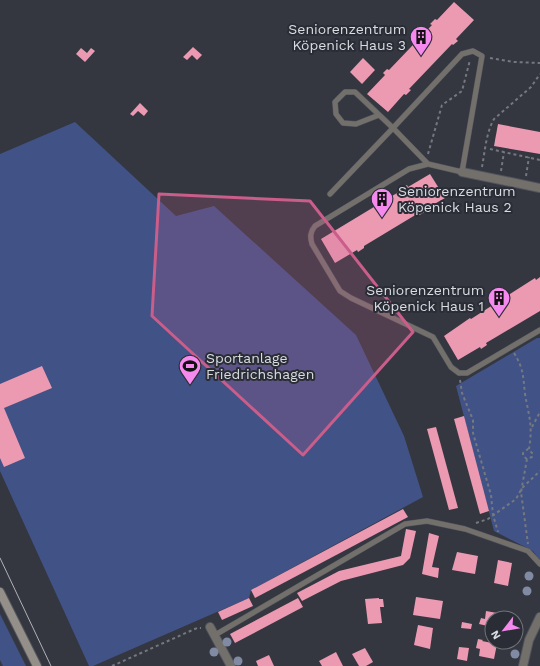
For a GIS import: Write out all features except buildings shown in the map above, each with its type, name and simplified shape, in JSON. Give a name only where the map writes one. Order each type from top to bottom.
[{"type":"main road","points":[[0,592],[37,666]]},
{"type":"street","points":[[462,172],[540,188]]},
{"type":"street","points":[[523,666],[529,640],[540,617]]},
{"type":"street","points":[[210,627],[231,666]]},
{"type":"lane","points":[[330,194],[462,54],[472,51],[482,56],[462,172],[428,164],[409,169],[314,226],[311,231],[310,238],[340,291],[351,298],[433,336],[451,367],[459,373],[467,373],[540,330]]},
{"type":"lane","points":[[378,115],[356,124],[343,123],[336,114],[335,102],[345,92],[355,92],[428,164]]},
{"type":"lane","points":[[215,635],[405,524],[427,521],[455,526],[528,550],[540,564]]},
{"type":"path","points":[[424,159],[429,151],[442,105],[462,91],[472,51]]},
{"type":"path","points":[[482,56],[514,62],[540,63]]},
{"type":"path","points":[[482,170],[486,140],[494,119],[531,87],[540,74]]},
{"type":"path","points":[[490,150],[540,160]]},
{"type":"path","points":[[501,174],[504,152]]},
{"type":"path","points":[[525,178],[529,158]]},
{"type":"path","points":[[511,347],[522,366],[531,428],[528,449]]},
{"type":"path","points":[[459,373],[462,393],[473,420],[474,433],[491,495],[493,515],[498,531],[505,543]]},
{"type":"path","points":[[531,428],[540,412]]},
{"type":"path","points":[[527,459],[532,457],[533,454],[528,449]]},
{"type":"path","points":[[527,459],[523,456],[523,453],[524,450],[528,449]]},
{"type":"path","points":[[527,459],[522,488],[528,534],[528,550]]},
{"type":"path","points":[[472,522],[478,524],[516,499],[522,488],[540,471]]},
{"type":"path","points":[[112,666],[197,628],[210,627]]},
{"type":"highlighted area","points":[[159,194],[310,201],[413,332],[303,455],[152,316]]},
{"type":"shaded area","name":"Sportanlage Friedrichshagen","points":[[75,122],[176,216],[214,206],[356,335],[404,436],[423,497],[251,590],[249,598],[93,666],[89,666],[0,471],[0,154]]},
{"type":"shaded area","points":[[537,338],[540,338],[540,561],[533,551],[494,531],[456,386]]},
{"type":"shaded area","points":[[0,614],[26,666],[3,666],[0,660]]},
{"type":"tram line","points":[[0,558],[51,666]]},
{"type":"place","name":"Seniorenzentrum Köpenick Haus 3","points":[[421,56]]},
{"type":"place","name":"Seniorenzentrum Köpenick Haus 2","points":[[382,218]]},
{"type":"place","name":"Seniorenzentrum Köpenick Haus 1","points":[[499,318]]},
{"type":"place","name":"Sportanlage Friedrichshagen","points":[[190,386]]}]
